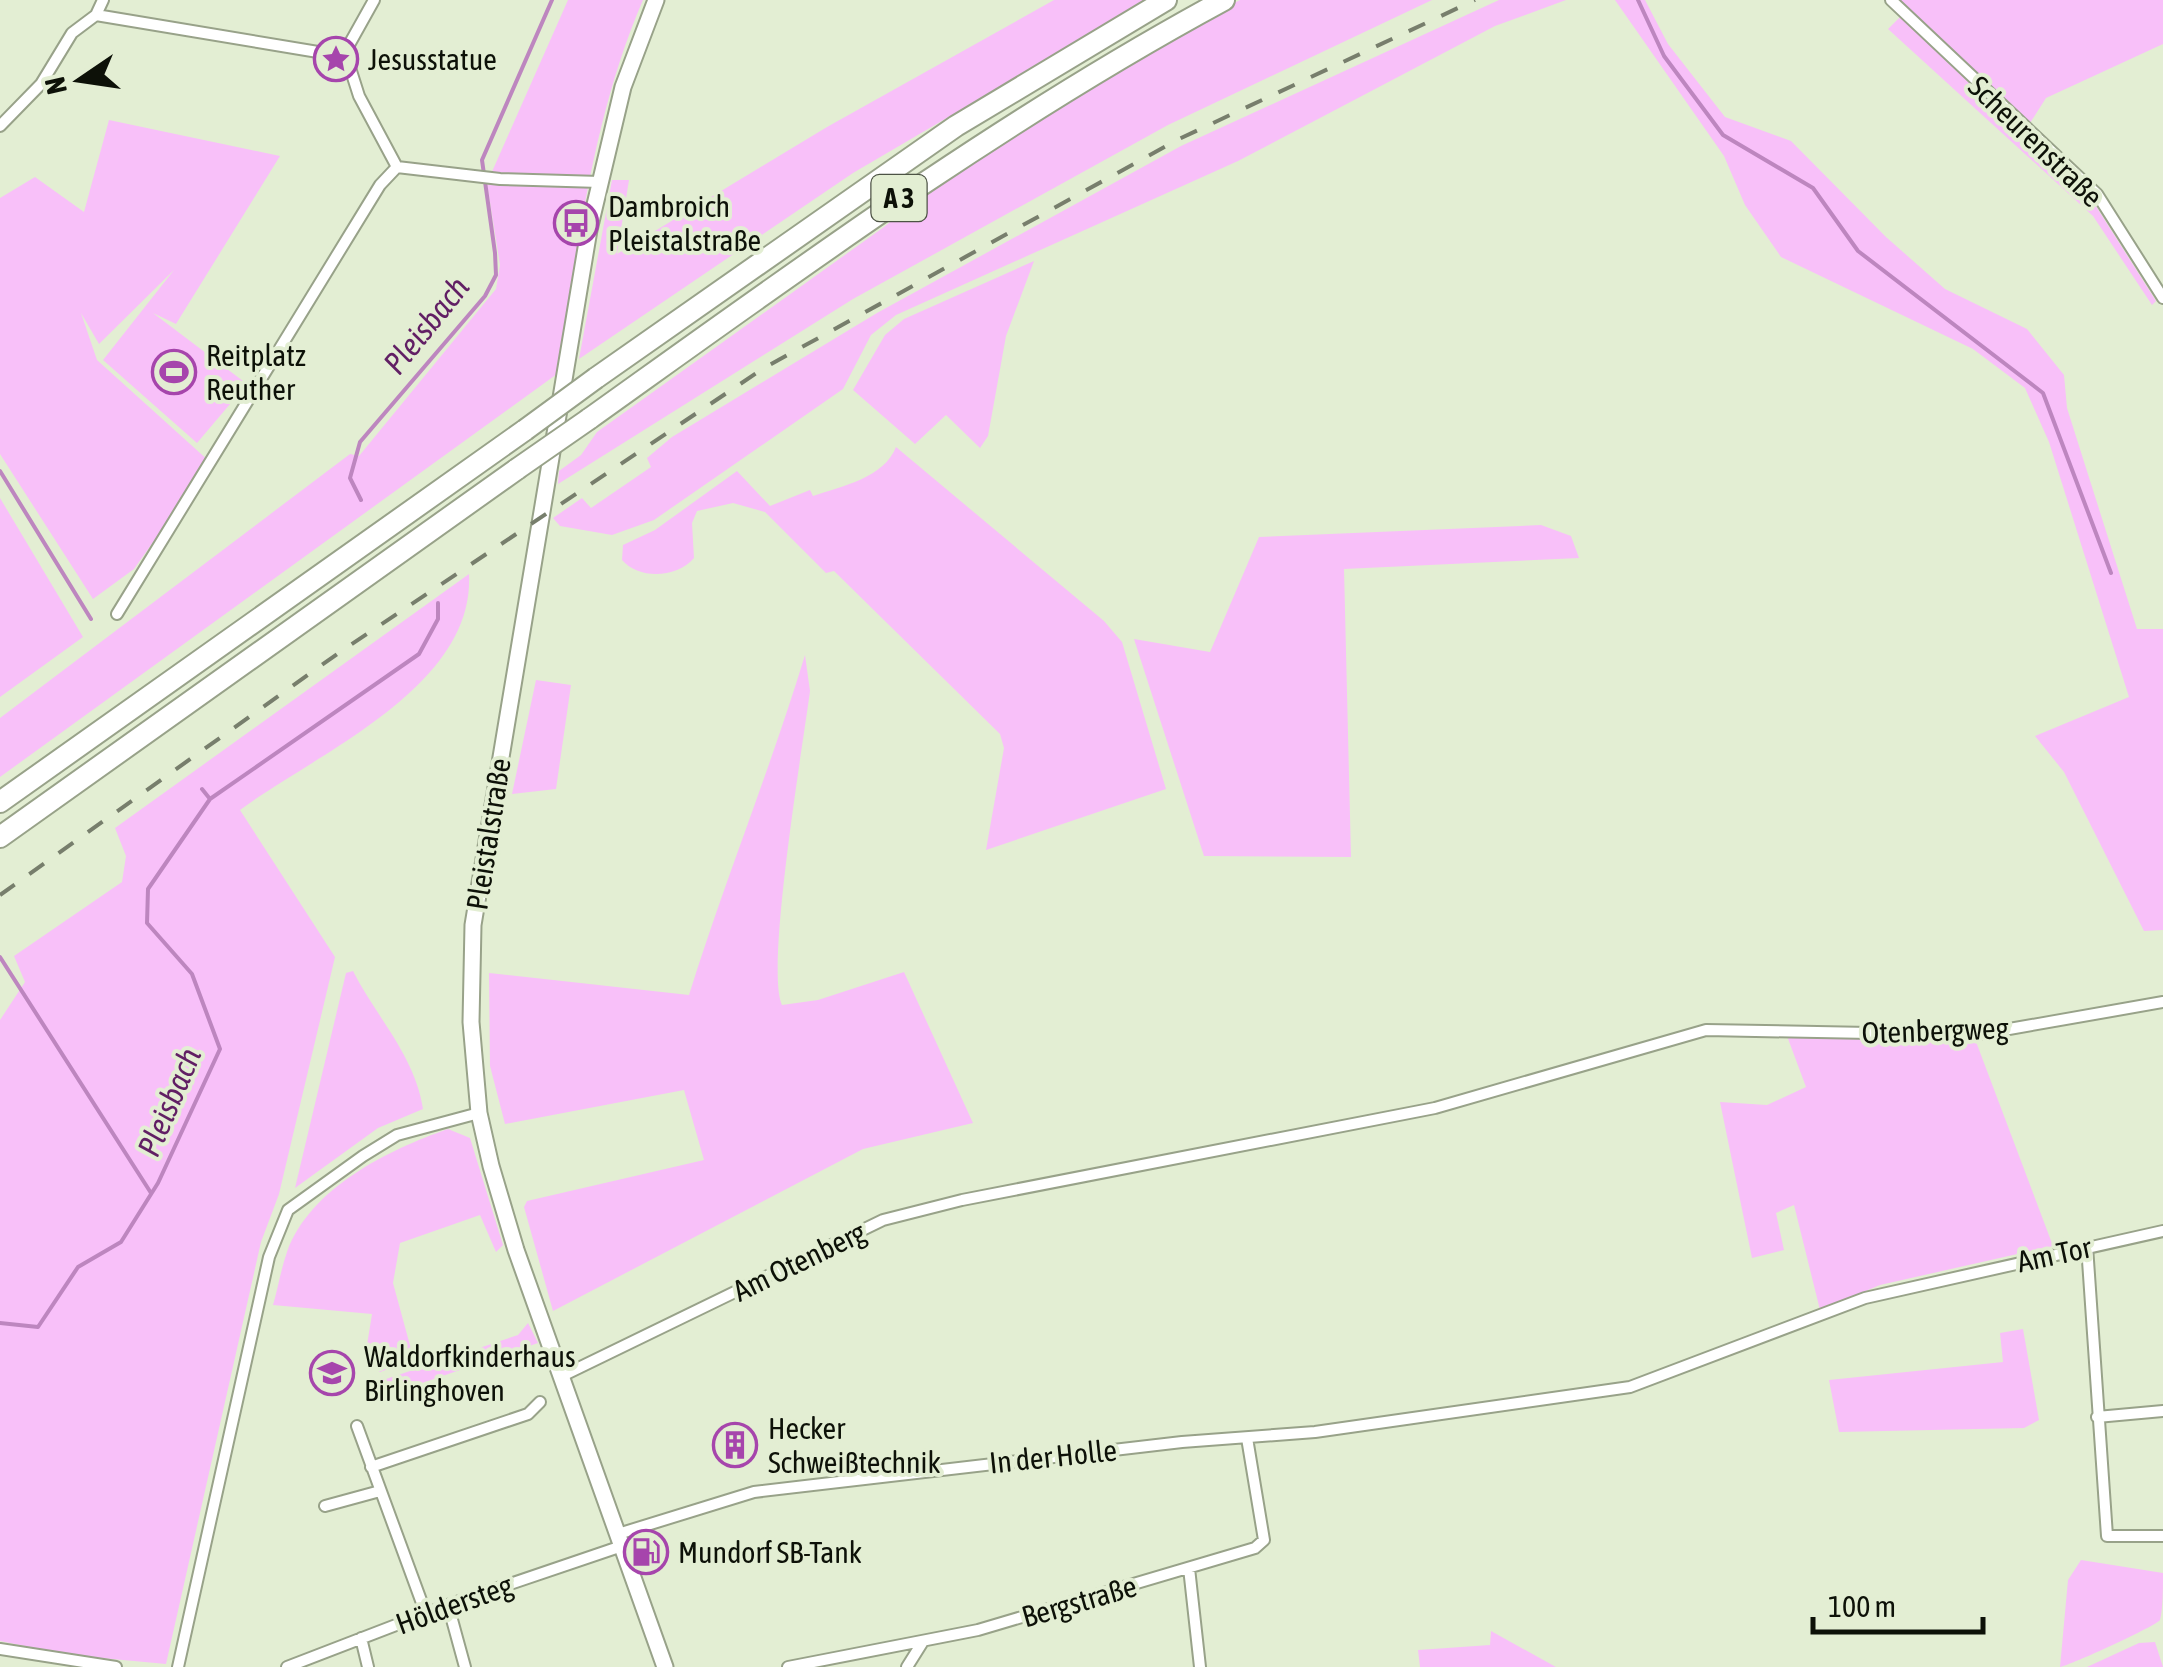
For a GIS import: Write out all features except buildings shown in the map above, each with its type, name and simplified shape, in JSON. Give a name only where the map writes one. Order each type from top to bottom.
[{"type":"highway","name":"A 3","points":[[0,802],[956,126],[1166,0]]},
{"type":"highway","name":"A 3","points":[[0,837],[970,150],[1084,78],[1224,0]]},
{"type":"main road","name":"Pleistalstraße","points":[[656,0],[623,88],[600,182],[473,925],[470,1022],[479,1113],[516,1250],[664,1667]]},
{"type":"street","points":[[0,126],[41,84],[72,33],[96,14],[103,0]]},
{"type":"street","points":[[374,0],[346,52],[359,96],[397,167]]},
{"type":"street","name":"Scheurenstraße","points":[[1890,0],[2097,194],[2163,298]]},
{"type":"street","points":[[96,14],[324,53],[346,52]]},
{"type":"street","points":[[397,167],[500,179],[600,182]]},
{"type":"street","points":[[117,614],[380,185],[397,167]]},
{"type":"street","name":"Otenbergweg","points":[[1049,1184],[1435,1108],[1706,1030],[1975,1035],[2163,1002]]},
{"type":"street","points":[[178,1667],[268,1257],[288,1210],[396,1134],[479,1113]]},
{"type":"street","name":"Am Otenberg","points":[[562,1376],[883,1220],[1049,1184]]},
{"type":"street","name":"Am Tor","points":[[1315,1432],[1630,1386],[1865,1298],[2163,1232]]},
{"type":"street","points":[[2087,1246],[2107,1536],[2163,1536]]},
{"type":"street","points":[[372,1467],[528,1414],[540,1402]]},
{"type":"street","points":[[2097,1416],[2163,1411]]},
{"type":"street","points":[[357,1426],[426,1614]]},
{"type":"street","name":"In der Holle","points":[[620,1540],[754,1492],[894,1473],[1315,1432]]},
{"type":"street","name":"Bergstraße","points":[[788,1667],[922,1642],[1255,1548],[1264,1540],[1246,1438]]},
{"type":"street","points":[[325,1506],[380,1491]]},
{"type":"street","name":"Höldersteg","points":[[287,1667],[620,1540]]},
{"type":"street","points":[[1189,1568],[1200,1667]]},
{"type":"street","points":[[448,1604],[464,1667]]},
{"type":"street","points":[[362,1638],[368,1667]]},
{"type":"street","points":[[907,1667],[922,1642]]},
{"type":"street","points":[[0,1648],[116,1667]]},
{"type":"shaded area","points":[[568,0],[643,0],[599,137],[557,374],[0,777],[0,718],[350,454],[359,456],[496,289],[500,265],[487,183]]},
{"type":"shaded area","points":[[1054,0],[1148,0],[853,173],[579,359],[612,180],[629,180],[617,254],[827,127]]},
{"type":"shaded area","points":[[1240,0],[1432,0],[1168,125],[853,299],[558,484],[559,471],[581,455],[597,432],[884,227],[953,171],[1151,46]]},
{"type":"shaded area","points":[[1499,0],[1566,0],[1495,26],[1238,161],[896,315],[871,335],[843,389],[654,520],[612,535],[560,526],[553,518],[582,498],[591,508],[651,467],[647,458],[672,437],[877,313],[1181,146]]},
{"type":"shaded area","points":[[1615,0],[1645,0],[1668,44],[1725,117],[1791,141],[1886,237],[1945,289],[2027,329],[2064,375],[2067,408],[2137,629],[2163,629],[2163,930],[2144,931],[2064,772],[2035,736],[2129,697],[2049,442],[2025,388],[1973,349],[1781,257],[1745,205],[1724,156]]},
{"type":"shaded area","points":[[1899,0],[2163,0],[2163,44],[2046,98],[2030,123]]},
{"type":"shaded area","points":[[1900,17],[2092,200],[2156,301],[2152,305],[2093,216],[1888,29]]},
{"type":"shaded area","points":[[109,120],[280,156],[176,324],[153,313],[247,384],[197,443],[103,360],[174,270],[99,344],[81,313],[97,360],[210,462],[134,569],[93,599],[0,454],[0,198],[35,177],[84,212]]},
{"type":"shaded area","points":[[1034,261],[1006,336],[988,436],[980,448],[946,415],[915,444],[853,390],[885,335],[904,319]]},
{"type":"shaded area","points":[[896,447],[1104,621],[1122,642],[1166,789],[986,850],[1004,748],[1000,734],[834,571],[826,573],[765,512],[733,503],[697,511],[692,523],[694,558],[678,570],[648,573],[622,560],[623,545],[655,530],[737,471],[770,506],[810,490],[813,496],[861,479],[882,466]]},
{"type":"shaded area","points":[[0,498],[83,637],[0,697]]},
{"type":"shaded area","points":[[1541,525],[1571,536],[1579,558],[1344,569],[1351,857],[1204,856],[1134,639],[1210,652],[1259,537]]},
{"type":"shaded area","points":[[469,574],[464,614],[447,651],[419,683],[348,740],[240,810],[335,957],[279,1194],[261,1242],[166,1664],[69,1655],[0,1641],[0,1020],[25,982],[14,956],[122,882],[126,856],[115,828]]},
{"type":"shaded area","points":[[805,655],[810,691],[778,948],[782,1005],[818,1000],[904,972],[973,1123],[863,1149],[553,1311],[524,1207],[527,1201],[704,1160],[684,1090],[505,1124],[490,1066],[489,973],[689,995]]},
{"type":"shaded area","points":[[536,680],[571,685],[556,789],[512,794]]},
{"type":"shaded area","points":[[353,971],[404,1054],[423,1109],[378,1128],[295,1188],[346,973]]},
{"type":"shaded area","points":[[1787,1036],[1975,1039],[2053,1246],[1880,1285],[1820,1310],[1794,1205],[1776,1213],[1784,1250],[1752,1258],[1720,1102],[1767,1105],[1806,1087]]},
{"type":"shaded area","points":[[448,1129],[470,1138],[503,1245],[496,1252],[480,1215],[400,1243],[393,1283],[414,1360],[380,1372],[374,1366],[378,1348],[367,1345],[372,1314],[273,1305],[283,1265],[298,1229],[332,1190],[377,1160]]},
{"type":"shaded area","points":[[528,1323],[538,1343],[364,1403],[377,1382],[518,1335]]},
{"type":"shaded area","points":[[2023,1329],[2039,1420],[2024,1428],[1839,1432],[1829,1380],[2003,1362],[2000,1333]]},
{"type":"shaded area","points":[[2081,1560],[2163,1573],[2161,1615],[2160,1620],[2144,1630],[2060,1667],[2068,1580]]},
{"type":"shaded area","points":[[1491,1631],[1556,1667],[1420,1667],[1418,1650],[1490,1645]]},
{"type":"shaded area","points":[[2155,1642],[2163,1667],[2087,1667],[2139,1643]]},
{"type":"waterway","name":"Pleisbach","points":[[361,500],[350,478],[360,442],[485,296],[496,275],[482,160],[552,0]]},
{"type":"waterway","points":[[1638,0],[1664,56],[1723,135],[1813,188],[1858,251],[2043,393],[2111,573]]},
{"type":"waterway","points":[[0,471],[91,619]]},
{"type":"waterway","name":"Pleisbach","points":[[0,1323],[38,1327],[78,1267],[121,1242],[158,1183],[220,1049],[192,974],[147,923],[148,889],[210,799],[419,654],[438,619],[438,603]]},
{"type":"waterway","points":[[202,789],[210,799]]},
{"type":"waterway","points":[[0,957],[151,1193]]},
{"type":"railway","points":[[0,895],[340,652],[764,368],[1179,139],[1475,0]]},
{"type":"place","name":"Jesusstatue","points":[[336,59]]},
{"type":"place","name":"Dambroich Pleistalstraße","points":[[576,223]]},
{"type":"place","name":"Reitplatz Reuther","points":[[174,372]]},
{"type":"place","name":"Waldorfkinderhaus Birlinghoven","points":[[332,1373]]},
{"type":"place","name":"Hecker Schweißtechnik","points":[[735,1445]]},
{"type":"place","name":"Mundorf SB-Tank","points":[[646,1552]]}]
